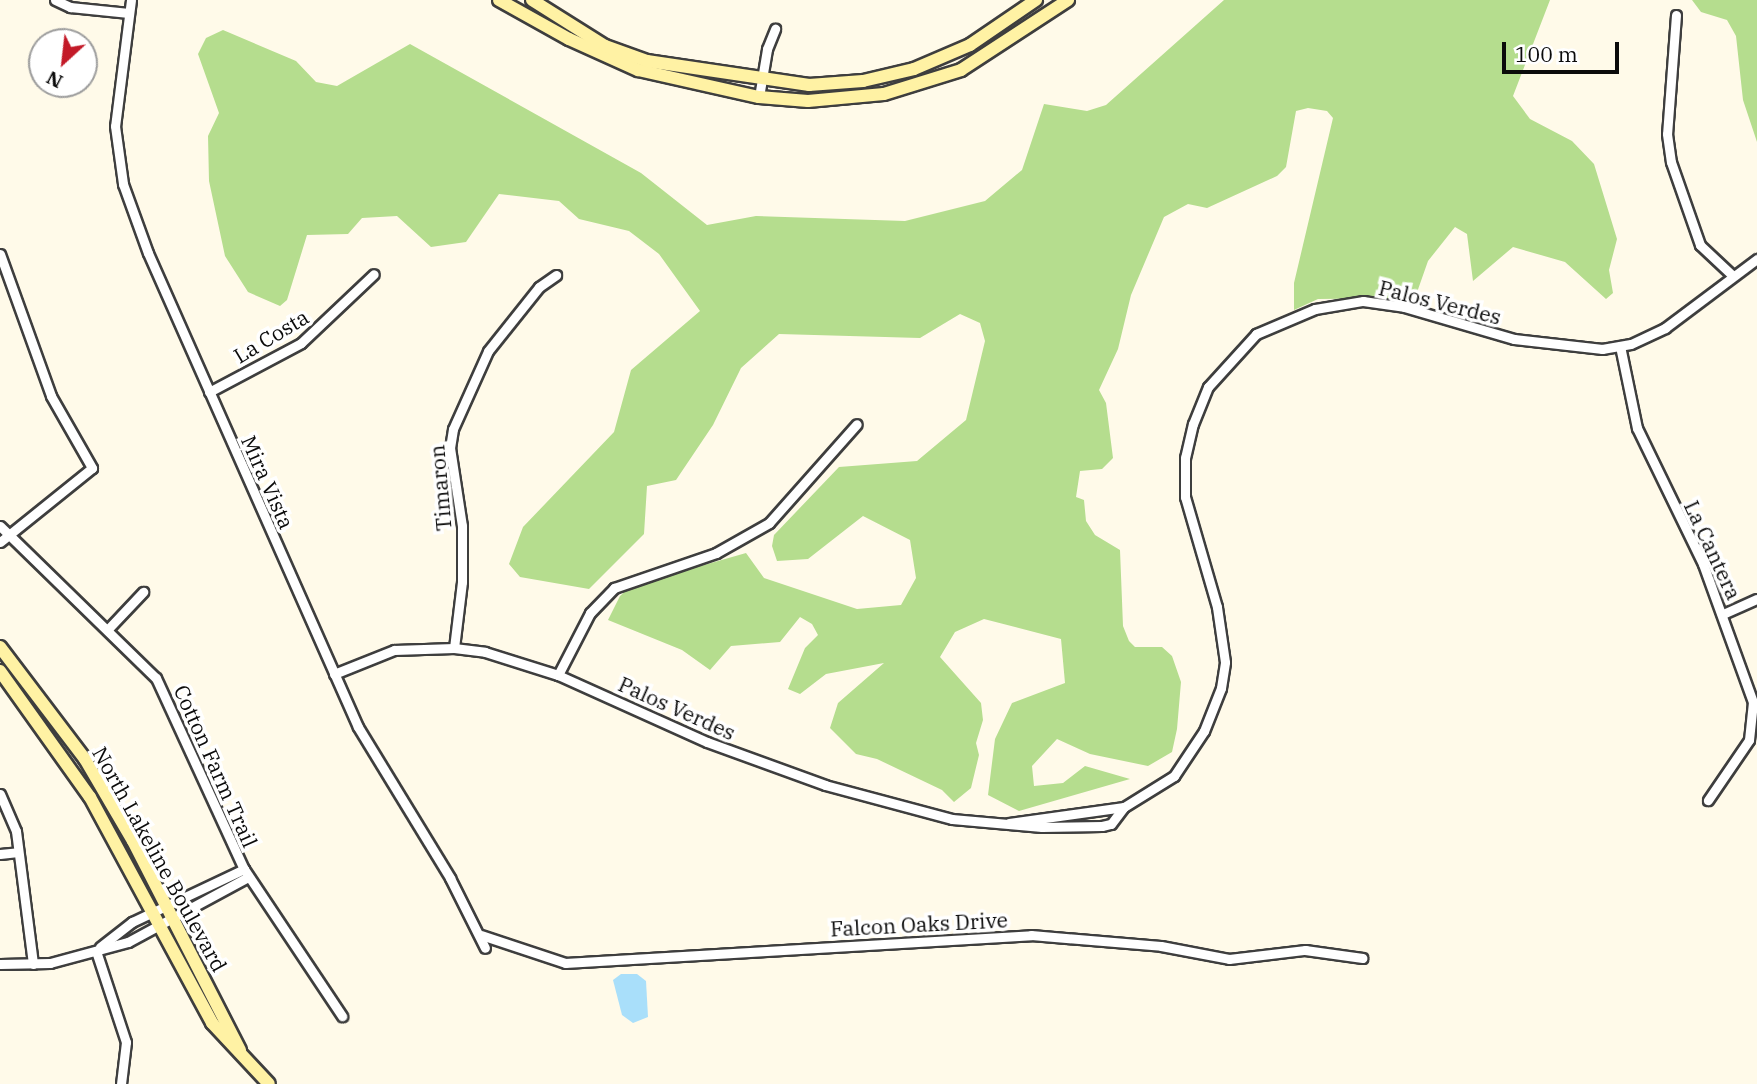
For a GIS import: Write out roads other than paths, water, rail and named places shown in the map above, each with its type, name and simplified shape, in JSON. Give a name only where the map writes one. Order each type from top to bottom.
[{"type":"street","points":[[55,0],[70,7],[129,13]]},
{"type":"street","name":"Mira Vista","points":[[131,0],[115,126],[123,184],[148,253],[358,727],[481,935],[485,948]]},
{"type":"street","points":[[499,0],[606,58],[759,97],[839,101],[921,85],[999,48],[1068,0]]},
{"type":"street","points":[[532,0],[605,46],[647,61],[808,85],[863,80],[914,69],[970,45],[1036,0]]},
{"type":"street","points":[[1676,16],[1667,134],[1671,162],[1700,245],[1733,276]]},
{"type":"street","points":[[759,97],[761,79],[775,29]]},
{"type":"street","points":[[0,254],[51,396],[92,468],[4,539]]},
{"type":"street","name":"Palos Verdes","points":[[1009,823],[1124,807],[1162,785],[1185,764],[1221,688],[1222,634],[1189,513],[1184,470],[1199,405],[1219,371],[1245,343],[1282,320],[1363,301],[1404,307],[1536,344],[1580,349],[1620,346],[1665,328],[1757,259]]},
{"type":"street","name":"La Costa","points":[[209,392],[301,343],[374,274]]},
{"type":"street","name":"Timaron","points":[[454,648],[462,582],[462,526],[450,448],[453,429],[488,351],[539,287],[556,275]]},
{"type":"street","name":"La Cantera","points":[[1620,346],[1637,428],[1723,614],[1749,689],[1754,723],[1735,766],[1708,800]]},
{"type":"street","points":[[558,675],[590,613],[614,588],[716,553],[769,523],[858,424]]},
{"type":"street","name":"Cotton Farm Trail","points":[[0,526],[4,539],[109,628],[145,664],[166,696],[246,873],[342,1016]]},
{"type":"street","points":[[109,628],[144,592]]},
{"type":"street","points":[[1723,614],[1757,600]]},
{"type":"street","name":"North Lakeline Boulevard","points":[[0,647],[85,759],[165,905],[248,1066]]},
{"type":"street","name":"Palos Verdes","points":[[334,674],[376,654],[454,648],[503,656],[558,675],[707,742],[825,785],[952,819],[1102,826],[1111,824],[1124,807]]},
{"type":"street","name":"North Lakeline Boulevard","points":[[0,671],[70,765],[195,997],[248,1066],[269,1084]]},
{"type":"street","points":[[0,794],[16,831],[33,964]]},
{"type":"street","points":[[0,854],[18,852]]},
{"type":"street","points":[[96,950],[165,905],[246,873]]},
{"type":"street","points":[[0,964],[33,964],[96,950],[159,929],[246,873]]},
{"type":"street","name":"Falcon Oaks Drive","points":[[481,935],[565,963],[1031,935],[1161,946],[1229,959],[1305,950],[1362,958]]},
{"type":"street","points":[[96,950],[126,1042],[121,1084]]},
{"type":"water","points":[[621,974],[637,974],[646,981],[648,1017],[633,1023],[622,1015],[613,980]]}]
